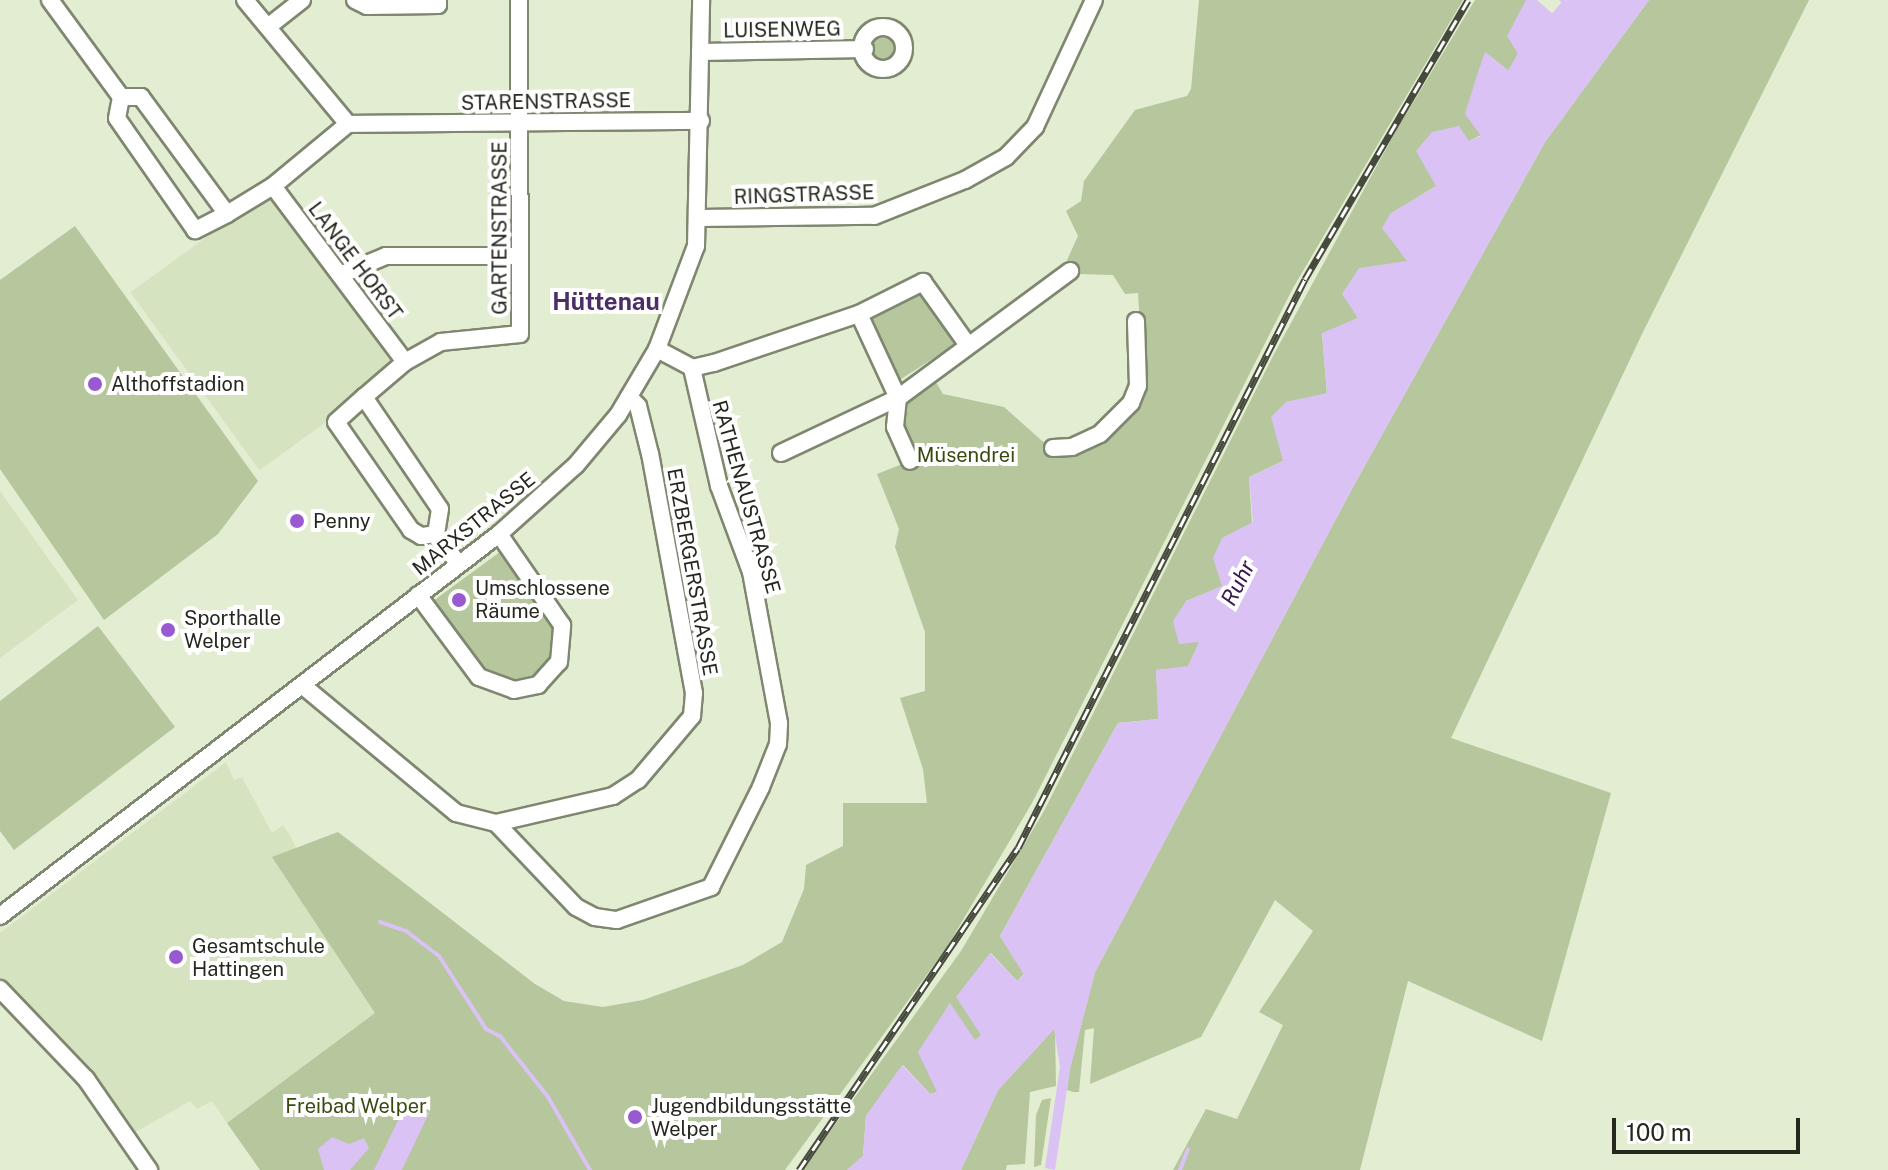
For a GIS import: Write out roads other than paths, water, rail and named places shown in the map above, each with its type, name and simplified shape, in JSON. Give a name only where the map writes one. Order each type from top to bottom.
[{"type":"street","points":[[50,0],[121,97]]},
{"type":"street","points":[[121,97],[117,105],[121,126],[195,230],[273,186],[348,124],[245,0]]},
{"type":"street","points":[[269,26],[302,0]]},
{"type":"street","points":[[355,0],[367,6],[438,5],[438,0]]},
{"type":"street","name":"GARTENSTRASSE","points":[[405,362],[458,337],[520,334],[519,0]]},
{"type":"street","name":"MARXSTRASSE","points":[[0,916],[499,534],[576,465],[629,397],[657,349],[691,268],[699,218],[701,0]]},
{"type":"street","name":"RINGSTRASSE","points":[[699,218],[874,216],[965,180],[1006,157],[1035,127],[1094,0]]},
{"type":"street","name":"LUISENWEG","points":[[700,52],[865,49]]},
{"type":"street","points":[[121,97],[141,97],[227,214]]},
{"type":"street","name":"STARENSTRASSE","points":[[348,124],[701,121]]},
{"type":"street","name":"LANGE HORST","points":[[273,186],[405,362]]},
{"type":"street","points":[[340,275],[386,256],[519,256]]},
{"type":"street","points":[[781,453],[898,398],[967,344],[1070,271]]},
{"type":"street","points":[[657,349],[692,368],[859,314],[923,282],[967,344]]},
{"type":"street","points":[[859,314],[898,398],[895,427],[910,461]]},
{"type":"street","points":[[1053,448],[1072,447],[1100,434],[1131,403],[1138,386],[1136,321]]},
{"type":"street","points":[[405,362],[336,422],[411,530],[421,536],[436,534]]},
{"type":"street","name":"RATHENAUSTRASSE","points":[[496,823],[576,907],[595,917],[617,920],[711,887],[761,787],[778,744],[779,723],[751,572],[719,486],[692,368]]},
{"type":"street","points":[[364,397],[440,509],[436,534],[458,563]]},
{"type":"street","name":"ERZBERGERSTRASSE","points":[[302,685],[456,813],[496,823],[622,793],[692,716],[690,663],[650,454],[638,406],[629,397]]},
{"type":"street","points":[[418,595],[479,677],[514,690],[538,685],[559,662],[562,625],[499,534]]},
{"type":"street","points":[[0,989],[86,1079],[149,1170]]},
{"type":"water","points":[[1526,0],[1537,0],[1562,22],[1572,13],[1559,0],[1649,0],[1545,142],[1353,487],[1095,972],[1070,1069],[1055,1170],[1045,1168],[1060,1067],[1054,1029],[998,1090],[961,1170],[847,1170],[863,1156],[866,1116],[902,1065],[930,1094],[937,1092],[918,1052],[950,1003],[975,1040],[981,1035],[956,997],[990,953],[1017,981],[1024,975],[1000,936],[1118,723],[1158,719],[1156,670],[1188,666],[1199,642],[1179,644],[1173,621],[1186,601],[1222,586],[1213,558],[1222,538],[1253,522],[1249,477],[1283,461],[1271,417],[1286,402],[1327,393],[1322,333],[1358,318],[1342,294],[1359,268],[1407,261],[1382,228],[1390,214],[1436,186],[1416,151],[1432,132],[1459,126],[1469,141],[1481,136],[1465,114],[1477,75],[1485,52],[1516,77],[1525,65],[1507,36]]},
{"type":"water","points":[[407,1102],[429,1113],[402,1170],[374,1170]]},
{"type":"water","points":[[332,1137],[349,1144],[364,1138],[369,1148],[350,1170],[324,1170],[318,1149]]},
{"type":"waterway","name":"Ruhr","points":[[1503,102],[1526,61],[1578,0]]},
{"type":"waterway","points":[[380,922],[406,931],[439,956],[486,1029],[500,1036],[548,1097],[590,1170]]},
{"type":"waterway","points":[[1180,1170],[1188,1149]]},
{"type":"railway","points":[[799,1170],[1018,848],[1305,279],[1468,0]]},
{"type":"place","name":"Althoffstadion","points":[[95,384]]},
{"type":"place","name":"Penny","points":[[297,521]]},
{"type":"place","name":"Umschlossene Räume","points":[[459,600]]},
{"type":"place","name":"Sporthalle Welper","points":[[168,630]]},
{"type":"place","name":"Gesamtschule Hattingen","points":[[176,957]]},
{"type":"place","name":"Jugendbildungsstätte Welper","points":[[635,1117]]},
{"type":"district","name":"Hüttenau","points":[[606,302]]},
{"type":"park label","name":"Müsendrei","points":[[966,455]]},
{"type":"park label","name":"Freibad Welper","points":[[356,1106]]}]
